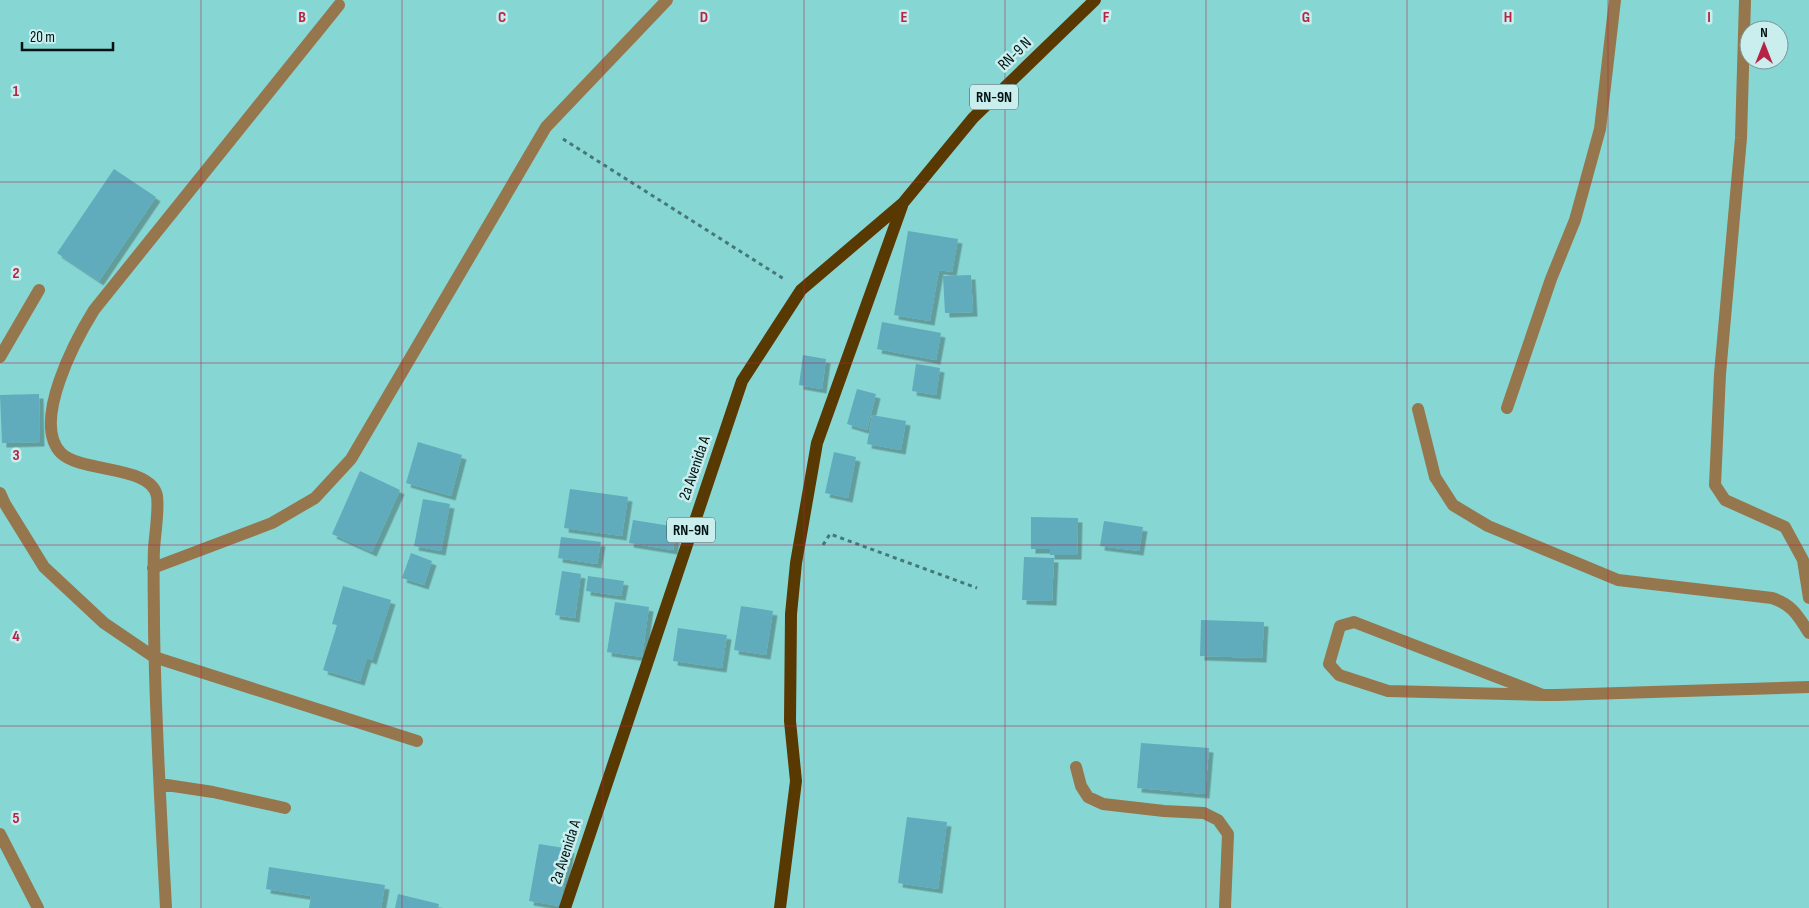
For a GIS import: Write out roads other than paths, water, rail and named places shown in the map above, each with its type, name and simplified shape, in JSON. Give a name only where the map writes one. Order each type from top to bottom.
[{"type":"main road","name":"RN-9 N","points":[[902,203],[973,118],[1095,0]]},
{"type":"main road","name":"2a Avenida A","points":[[565,908],[742,381],[801,290],[902,203]]},
{"type":"main road","name":"RN-9N","points":[[780,908],[796,782],[790,721],[791,614],[796,563],[817,442],[902,203]]},
{"type":"street","points":[[153,568],[272,524],[315,498],[351,459],[546,127],[667,0]]},
{"type":"street","points":[[1507,408],[1551,279],[1574,220],[1600,129],[1615,0]]},
{"type":"street","points":[[1745,0],[1741,138],[1720,374],[1716,484],[1725,500],[1785,527],[1803,560],[1809,599],[1797,614]]},
{"type":"street","points":[[166,908],[154,657],[153,568],[157,503],[155,490],[150,482],[141,478],[79,463],[61,453],[51,436],[50,427],[54,403],[68,356],[94,310],[340,4]]},
{"type":"street","points":[[0,357],[39,290]]},
{"type":"street","points":[[1418,409],[1435,478],[1453,505],[1488,526],[1618,580],[1772,598],[1785,602],[1797,614],[1809,633]]},
{"type":"street","points":[[0,493],[44,568],[104,623],[154,657],[417,741]]},
{"type":"street","points":[[1543,695],[1354,622],[1340,626],[1329,664],[1339,675],[1388,691],[1543,695],[1809,687]]},
{"type":"street","points":[[1076,767],[1081,786],[1088,797],[1103,804],[1164,811],[1204,813],[1218,820],[1228,834],[1224,908]]},
{"type":"street","points":[[160,784],[213,792],[285,808]]},
{"type":"street","points":[[0,834],[38,908]]}]
